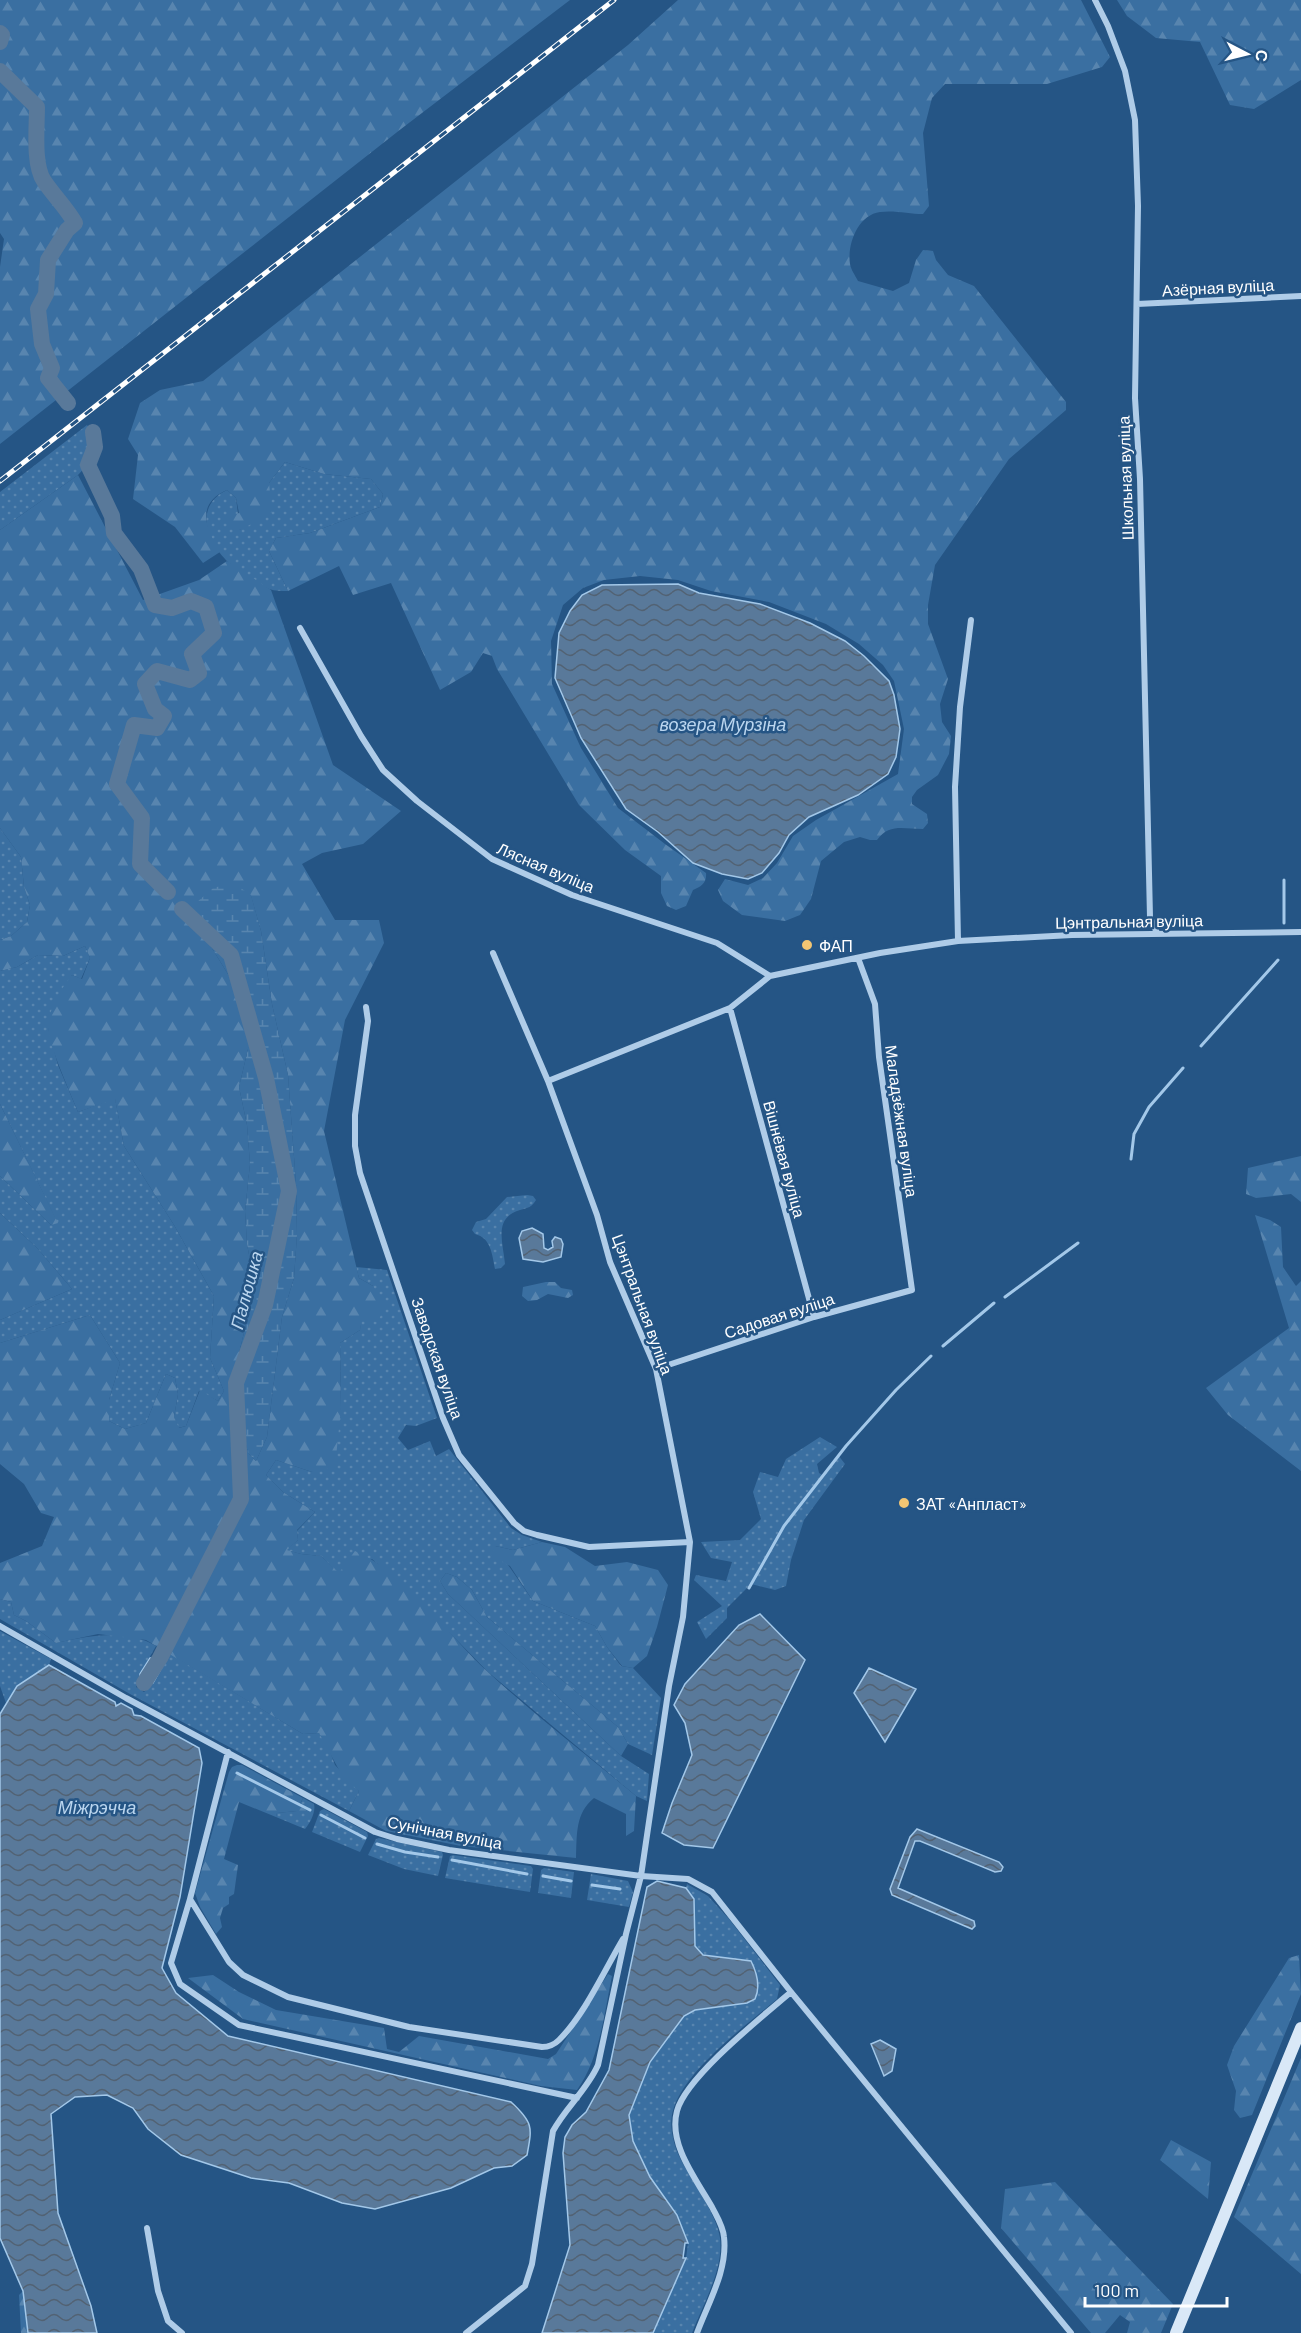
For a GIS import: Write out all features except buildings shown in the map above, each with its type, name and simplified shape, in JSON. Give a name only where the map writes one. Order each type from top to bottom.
[{"type":"street","name":"Школьная вуліца","points":[[1095,0],[1108,26],[1125,71],[1135,120],[1138,206],[1135,398],[1140,479],[1150,917],[1157,933]]},
{"type":"street","name":"Азёрная вуліца","points":[[1137,304],[1301,296]]},
{"type":"street","points":[[958,941],[955,797],[960,707],[971,620]]},
{"type":"street","name":"Лясная вуліца","points":[[300,628],[361,736],[383,770],[417,801],[492,859],[572,895],[717,943],[770,976]]},
{"type":"street","name":"Цэнтральная вуліца","points":[[548,1082],[730,1008],[770,976],[858,958],[958,941],[1157,933],[1301,932]]},
{"type":"street","name":"Цэнтральная вуліца","points":[[493,953],[548,1082],[597,1215],[610,1262],[656,1370],[690,1542],[683,1617],[669,1686],[641,1876],[626,1934]]},
{"type":"street","name":"Маладзёжная вуліца","points":[[858,958],[875,1004],[879,1057],[912,1290]]},
{"type":"street","name":"Заводская вуліца","points":[[366,1007],[368,1021],[355,1115],[355,1146],[360,1173],[443,1418],[459,1455],[514,1523],[524,1531],[589,1547],[690,1542]]},
{"type":"street","name":"Вішнёвая вуліца","points":[[730,1008],[814,1317]]},
{"type":"street","name":"Садовая вуліца","points":[[656,1370],[814,1317],[912,1290]]},
{"type":"street","name":"Сунічная вуліца","points":[[0,1626],[126,1698],[375,1832],[449,1850],[641,1876],[688,1879],[712,1892],[791,1992],[1071,2333]]},
{"type":"street","points":[[228,1752],[171,1963],[180,1984],[239,2025],[577,2098]]},
{"type":"street","points":[[190,1899],[230,1962],[243,1975],[288,1997],[409,2027],[542,2047],[558,2041],[626,1934]]},
{"type":"street","points":[[466,2333],[525,2286],[532,2264],[553,2131],[560,2117],[590,2082],[598,2065],[626,1934]]},
{"type":"street","points":[[697,2333],[723,2266],[724,2235],[720,2221],[682,2153],[675,2131],[678,2109],[690,2087],[730,2045],[791,1992]]},
{"type":"street","points":[[1176,2333],[1301,2028]]},
{"type":"street","points":[[147,2228],[158,2291],[168,2321],[182,2333]]},
{"type":"green space","points":[[0,0],[570,0],[401,129],[0,444],[0,267],[4,239],[0,233]]},
{"type":"green space","points":[[678,0],[1081,0],[1110,57],[1102,67],[1047,84],[945,84],[932,98],[923,133],[929,206],[923,214],[891,211],[872,214],[860,224],[852,240],[850,264],[858,281],[893,291],[909,283],[916,260],[923,250],[933,251],[936,260],[948,275],[974,286],[1066,402],[1066,410],[1009,459],[935,565],[928,605],[928,624],[948,679],[940,704],[942,722],[951,736],[949,754],[938,775],[917,790],[912,797],[912,804],[927,814],[928,823],[923,829],[892,829],[877,840],[860,837],[844,842],[821,861],[811,899],[800,915],[785,921],[742,915],[723,901],[718,890],[725,879],[748,885],[763,878],[777,863],[793,836],[816,820],[898,774],[904,729],[894,681],[883,665],[859,644],[826,624],[769,602],[711,591],[678,580],[640,576],[604,580],[583,588],[563,605],[551,641],[552,684],[581,748],[618,808],[706,873],[704,882],[693,890],[686,906],[676,910],[667,906],[661,893],[661,876],[625,850],[579,805],[497,669],[492,656],[483,653],[471,672],[440,690],[391,583],[353,595],[339,566],[288,591],[269,551],[276,538],[310,533],[380,507],[383,494],[371,479],[324,474],[285,462],[269,483],[272,512],[241,530],[227,521],[227,517],[239,513],[236,498],[227,490],[210,502],[207,510],[208,526],[220,552],[203,563],[175,527],[133,499],[138,455],[128,439],[140,403],[160,390],[203,381],[628,45]]},
{"type":"green space","points":[[1117,0],[1301,0],[1301,80],[1254,109],[1230,105],[1200,42],[1156,38],[1127,16]]},
{"type":"green space","points":[[87,425],[94,445],[91,458],[83,470],[0,530],[0,492]]},
{"type":"green space","points":[[285,462],[324,474],[371,479],[383,494],[380,507],[310,533],[276,538],[269,551],[288,591],[276,591],[247,576],[230,564],[219,552],[209,533],[207,513],[210,504],[227,490],[236,498],[240,530]]},
{"type":"green space","points":[[78,475],[143,600],[199,580],[227,561],[271,590],[333,765],[401,811],[363,844],[322,853],[302,864],[335,920],[379,920],[384,943],[345,1020],[324,1131],[359,1278],[373,1286],[385,1305],[378,1322],[362,1319],[360,1330],[340,1343],[341,1408],[335,1467],[312,1472],[276,1460],[266,1475],[283,1492],[315,1512],[297,1530],[298,1540],[287,1550],[321,1556],[339,1573],[355,1551],[375,1561],[393,1575],[426,1606],[489,1673],[636,1796],[634,1831],[626,1836],[626,1814],[594,1798],[583,1810],[580,1818],[576,1858],[461,1846],[386,1831],[349,1811],[359,1791],[345,1781],[319,1733],[303,1734],[146,1640],[98,1634],[56,1643],[14,1615],[11,1602],[0,1599],[0,1563],[42,1546],[54,1517],[41,1513],[24,1484],[0,1464],[0,1343],[90,1315],[120,1363],[109,1400],[109,1421],[125,1429],[146,1423],[166,1374],[175,1378],[178,1394],[174,1417],[179,1428],[186,1426],[200,1390],[218,1401],[224,1391],[210,1358],[214,1296],[174,1225],[124,1146],[115,1099],[78,1112],[51,1044],[48,1026],[53,1005],[72,975],[82,979],[90,958],[85,946],[63,956],[38,955],[17,967],[0,971],[0,940],[11,936],[27,922],[30,905],[24,887],[21,857],[0,828],[0,530]],"holes":[[[251,896],[261,931],[272,1004],[288,1075],[296,1184],[297,1235],[294,1278],[282,1317],[267,1437],[256,1461],[248,1453],[233,1388],[255,1287],[247,1244],[245,1211],[250,1164],[247,1125],[239,1087],[248,1049],[248,1016],[234,984],[194,919]]]},
{"type":"green space","points":[[0,828],[21,857],[24,887],[30,905],[27,922],[11,936],[0,940]]},
{"type":"green space","points":[[233,883],[251,895],[261,931],[272,1004],[288,1075],[296,1184],[297,1235],[294,1278],[282,1317],[267,1437],[256,1461],[248,1453],[233,1388],[255,1287],[247,1244],[245,1211],[250,1164],[247,1125],[239,1087],[248,1049],[248,1016],[234,984],[194,919],[196,903],[213,888]]},
{"type":"green space","points":[[85,946],[90,958],[81,979],[72,975],[48,1028],[58,1065],[78,1112],[115,1098],[124,1146],[174,1225],[214,1296],[210,1358],[224,1391],[218,1401],[199,1391],[186,1426],[178,1428],[174,1417],[178,1394],[175,1378],[166,1374],[146,1423],[125,1429],[109,1421],[109,1400],[120,1363],[90,1315],[0,1343],[0,1320],[72,1289],[38,1249],[0,1213],[0,1176],[51,1225],[57,1222],[0,1104],[0,971],[17,967],[38,955],[63,956]]},
{"type":"green space","points":[[0,1104],[58,1223],[51,1225],[0,1176]]},
{"type":"green space","points":[[1301,1156],[1301,1202],[1291,1194],[1256,1198],[1246,1194],[1248,1168]]},
{"type":"green space","points":[[533,1196],[536,1200],[529,1207],[506,1219],[502,1232],[505,1264],[495,1269],[488,1243],[472,1230],[476,1222],[486,1219],[507,1197]]},
{"type":"green space","points":[[0,1213],[38,1249],[72,1289],[0,1320]]},
{"type":"green space","points":[[1255,1215],[1281,1227],[1283,1267],[1296,1286],[1301,1281],[1301,1471],[1228,1415],[1206,1388],[1289,1328]]},
{"type":"green space","points":[[356,1267],[387,1270],[437,1418],[416,1426],[406,1425],[398,1438],[408,1450],[430,1441],[436,1456],[449,1449],[511,1528],[522,1535],[542,1542],[513,1550],[495,1546],[533,1601],[595,1626],[621,1666],[633,1668],[661,1698],[652,1755],[628,1744],[618,1727],[487,1617],[472,1590],[457,1577],[446,1573],[440,1581],[448,1594],[621,1756],[649,1774],[647,1801],[636,1796],[488,1672],[406,1588],[372,1559],[339,1574],[321,1556],[286,1550],[298,1540],[297,1531],[315,1512],[283,1492],[266,1475],[276,1460],[312,1472],[341,1408],[340,1343],[360,1330],[361,1319],[373,1286],[359,1278]]},
{"type":"green space","points":[[555,1282],[561,1288],[572,1290],[573,1295],[568,1298],[548,1294],[537,1300],[528,1301],[522,1296],[523,1287]]},
{"type":"green space","points":[[820,1437],[837,1447],[817,1464],[819,1473],[824,1476],[838,1455],[845,1464],[804,1520],[791,1560],[786,1586],[775,1590],[751,1584],[727,1608],[727,1618],[706,1639],[697,1622],[722,1606],[694,1580],[696,1575],[726,1581],[732,1562],[711,1558],[701,1542],[740,1540],[761,1519],[753,1492],[760,1472],[778,1477],[786,1459]]},
{"type":"green space","points":[[542,1542],[565,1547],[595,1566],[627,1562],[658,1570],[668,1585],[647,1656],[633,1668],[622,1666],[607,1647],[595,1626],[533,1601],[510,1566],[491,1556],[495,1546],[513,1550]]},
{"type":"green space","points":[[446,1573],[457,1577],[472,1590],[487,1617],[618,1727],[628,1744],[621,1756],[448,1594],[440,1581]]},
{"type":"green space","points":[[0,1599],[11,1602],[14,1615],[56,1643],[94,1636],[120,1635],[144,1640],[156,1646],[140,1674],[140,1681],[136,1687],[144,1692],[153,1683],[169,1653],[303,1734],[319,1733],[328,1746],[335,1765],[359,1791],[349,1811],[130,1694],[0,1619]]},
{"type":"green space","points":[[0,1631],[51,1659],[49,1665],[17,1686],[6,1703],[0,1686]]},
{"type":"green space","points":[[237,1765],[242,1765],[303,1798],[299,1806],[306,1810],[305,1813],[297,1811],[277,1813],[276,1817],[239,1802],[224,1859],[238,1865],[234,1894],[229,1897],[229,1904],[223,1908],[220,1918],[222,1927],[216,1934],[200,1907],[195,1893],[229,1772]]},
{"type":"green space","points":[[303,1798],[314,1804],[312,1817],[305,1829],[276,1817],[277,1813],[297,1811]]},
{"type":"green space","points":[[324,1809],[367,1832],[368,1836],[360,1852],[312,1832],[320,1811]]},
{"type":"green space","points":[[376,1839],[442,1852],[438,1876],[404,1869],[368,1855]]},
{"type":"green space","points":[[450,1856],[531,1866],[533,1869],[530,1892],[445,1878]]},
{"type":"green space","points":[[544,1868],[574,1872],[571,1898],[538,1893],[541,1870]]},
{"type":"green space","points":[[591,1874],[628,1881],[633,1892],[629,1907],[587,1900]]},
{"type":"green space","points":[[687,1884],[708,1896],[729,1919],[780,1985],[777,1999],[704,2063],[681,2092],[674,2107],[671,2126],[675,2145],[714,2218],[720,2238],[719,2262],[692,2333],[653,2333],[686,2258],[688,2243],[677,2215],[650,2177],[633,2141],[629,2115],[650,2062],[684,2016],[695,2010],[747,2003],[751,1961],[703,1955],[695,1946],[694,1899],[686,1888]]},
{"type":"green space","points":[[1299,1955],[1301,1994],[1252,2115],[1240,2118],[1234,2110],[1236,2091],[1227,2065],[1234,2046],[1289,1958]]},
{"type":"green space","points":[[608,1974],[612,1976],[596,2050],[577,2090],[541,2086],[243,2019],[188,1978],[213,1975],[239,1992],[276,2010],[384,2028],[387,2049],[399,2052],[419,2036],[548,2059],[556,2054]]},
{"type":"green space","points":[[1301,2058],[1301,2274],[1234,2217]]},
{"type":"green space","points":[[1171,2140],[1211,2162],[1208,2199],[1160,2160]]},
{"type":"green space","points":[[1055,2182],[1173,2304],[1161,2333],[1127,2333],[1130,2322],[1120,2315],[1105,2333],[1091,2333],[1001,2228],[1005,2189]]},
{"type":"green space","points":[[23,2291],[28,2333],[21,2333],[19,2295]]},
{"type":"water","name":"возера Мурзіна","points":[[678,584],[699,593],[760,604],[810,623],[845,641],[864,656],[889,681],[894,695],[900,729],[896,757],[888,774],[858,795],[809,817],[789,835],[779,853],[762,873],[748,879],[722,874],[693,863],[658,832],[626,809],[581,738],[555,678],[559,633],[570,611],[582,595],[602,585]]},
{"type":"water","points":[[532,1228],[543,1234],[544,1248],[548,1250],[553,1247],[552,1241],[555,1237],[561,1239],[563,1244],[561,1257],[543,1262],[523,1259],[519,1238],[522,1231]]},
{"type":"water","points":[[760,1614],[805,1660],[713,1848],[684,1845],[662,1833],[692,1755],[685,1723],[674,1705],[685,1684],[739,1625]]},
{"type":"water","points":[[150,1658],[160,1658],[162,1667],[153,1683],[149,1685],[140,1681],[140,1674]]},
{"type":"water","name":"Міжрэчча","points":[[49,1665],[115,1702],[116,1706],[121,1703],[132,1709],[134,1715],[141,1716],[199,1748],[202,1763],[180,1897],[162,1968],[176,1993],[228,2036],[511,2102],[524,2115],[530,2126],[527,2155],[512,2166],[494,2168],[451,2188],[375,2209],[342,2203],[289,2183],[251,2178],[181,2155],[148,2129],[133,2108],[107,2095],[75,2097],[51,2114],[58,2213],[91,2306],[97,2333],[28,2333],[23,2291],[0,2238],[0,1714],[17,1686]]},
{"type":"water","points":[[869,1668],[916,1689],[885,1742],[854,1693]]},
{"type":"water","points":[[917,1829],[999,1862],[1003,1867],[1001,1871],[995,1872],[920,1841],[915,1841],[898,1888],[974,1921],[975,1926],[972,1929],[892,1895],[890,1889],[910,1837]]},
{"type":"water","points":[[657,1881],[686,1888],[694,1899],[695,1946],[703,1955],[751,1961],[758,1980],[757,1994],[755,1999],[747,2003],[695,2010],[684,2016],[650,2062],[629,2115],[633,2141],[650,2177],[677,2215],[688,2243],[685,2243],[683,2258],[686,2258],[653,2333],[542,2333],[570,2245],[563,2153],[565,2137],[572,2125],[586,2112],[609,2070],[647,1887]]},
{"type":"water","points":[[880,2040],[896,2049],[892,2071],[884,2076],[871,2044]]},
{"type":"waterway","name":"Палюшка","points":[[0,33],[2,35],[0,42]]},
{"type":"waterway","name":"Палюшка","points":[[0,71],[37,107],[38,166],[44,181],[75,223],[67,230],[48,260],[46,294],[38,309],[42,344],[52,368],[48,378],[68,403]]},
{"type":"waterway","name":"Палюшка","points":[[93,432],[95,447],[88,465],[112,516],[114,533],[141,569],[155,605],[172,608],[191,601],[206,607],[214,633],[192,654],[199,673],[190,680],[157,671],[145,684],[155,709],[164,716],[157,728],[134,725],[117,784],[142,818],[140,864],[168,892]]},
{"type":"waterway","points":[[1284,880],[1284,923]]},
{"type":"waterway","name":"Палюшка","points":[[144,1683],[160,1658],[241,1499],[236,1383],[265,1305],[289,1191],[266,1078],[231,955],[182,909]]},
{"type":"waterway","points":[[1201,1046],[1278,960]]},
{"type":"waterway","points":[[1131,1159],[1134,1134],[1149,1107],[1183,1068]]},
{"type":"waterway","points":[[1005,1297],[1078,1243]]},
{"type":"waterway","points":[[943,1346],[994,1303]]},
{"type":"waterway","points":[[749,1588],[784,1526],[846,1446],[896,1390],[931,1356]]},
{"type":"waterway","points":[[237,1773],[310,1810]]},
{"type":"waterway","points":[[321,1815],[365,1838]]},
{"type":"waterway","points":[[377,1844],[405,1852],[438,1857]]},
{"type":"waterway","points":[[452,1860],[527,1874]]},
{"type":"waterway","points":[[543,1876],[571,1881]]},
{"type":"waterway","points":[[592,1885],[620,1889]]},
{"type":"railway","points":[[0,481],[614,0]]},
{"type":"place","name":"ФАП","points":[[807,945]]},
{"type":"place","name":"ЗАТ «Анпласт»","points":[[904,1503]]}]
